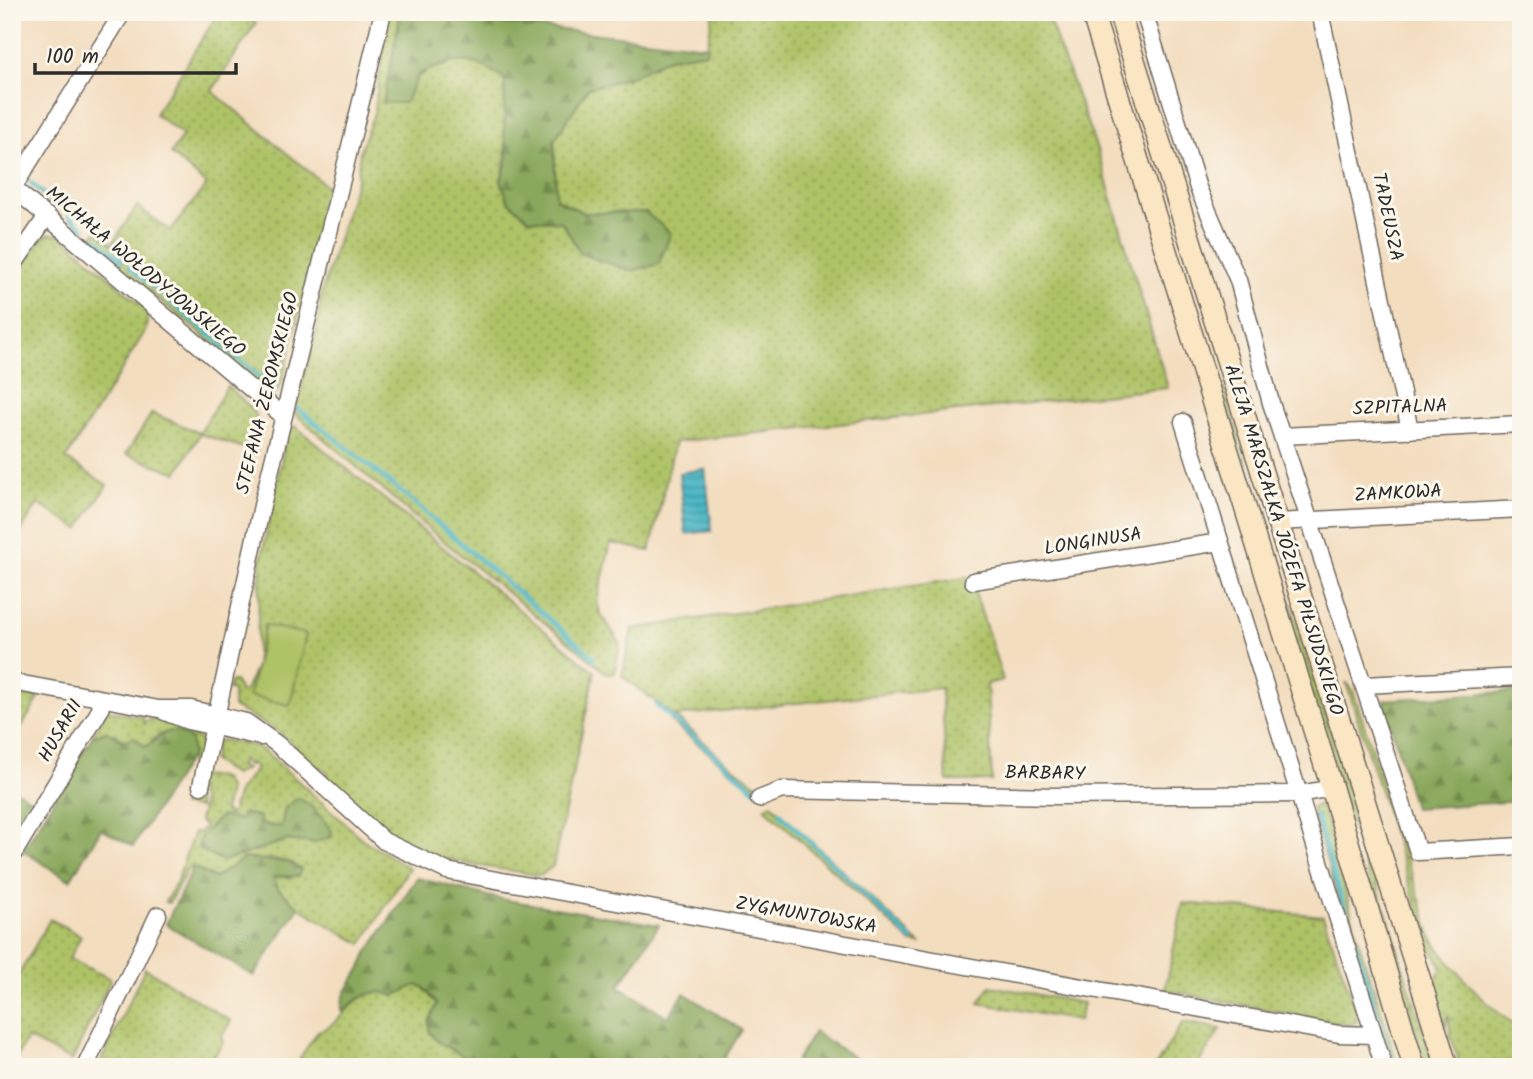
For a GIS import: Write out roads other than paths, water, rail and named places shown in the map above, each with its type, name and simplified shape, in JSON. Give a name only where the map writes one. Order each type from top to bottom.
[{"type":"main road","name":"ALEJA MARSZAŁKA JÓZEFA PIŁSUDSKIEGO","points":[[1092,12],[1332,788],[1414,1067]]},
{"type":"main road","name":"ALEJA MARSZAŁKA JÓZEFA PIŁSUDSKIEGO","points":[[1119,12],[1447,1067]]},
{"type":"street","points":[[13,187],[123,12]]},
{"type":"street","name":"STEFANA ŻEROMSKIEGO","points":[[201,786],[283,416],[383,12]]},
{"type":"street","name":"ALEJA MARSZAŁKA JÓZEFA PIŁSUDSKIEGO","points":[[1144,12],[1198,188],[1238,280],[1282,436],[1418,852],[1521,846]]},
{"type":"street","name":"TADEUSZA","points":[[1320,12],[1410,430]]},
{"type":"street","name":"MICHAŁA WOŁODYJOWSKIEGO","points":[[13,187],[283,416]]},
{"type":"street","points":[[12,267],[47,216]]},
{"type":"street","points":[[1183,422],[1384,1067]]},
{"type":"street","name":"SZPITALNA","points":[[1282,436],[1521,424]]},
{"type":"street","name":"ZAMKOWA","points":[[1277,522],[1521,509]]},
{"type":"street","name":"LONGINUSA","points":[[973,581],[1220,542]]},
{"type":"street","points":[[1364,685],[1521,677]]},
{"type":"street","name":"ZYGMUNTOWSKA","points":[[12,682],[159,709],[186,709],[216,720],[246,722],[273,742],[374,833],[400,850],[447,871],[1339,1034],[1373,1035]]},
{"type":"street","name":"HUSARII","points":[[12,856],[100,710],[102,699]]},
{"type":"street","name":"BARBARY","points":[[759,799],[782,790],[1056,796],[1299,794],[1332,788]]},
{"type":"street","points":[[85,1067],[158,915]]},
{"type":"water","points":[[705,469],[712,531],[686,534],[679,473]]},
{"type":"waterway","points":[[31,183],[55,205]]},
{"type":"waterway","points":[[69,216],[84,229]]},
{"type":"waterway","points":[[95,238],[122,260]]},
{"type":"waterway","points":[[130,267],[276,391]]},
{"type":"waterway","points":[[296,407],[405,495],[594,658]]},
{"type":"waterway","points":[[656,705],[758,792]]},
{"type":"waterway","points":[[780,813],[912,940]]},
{"type":"waterway","points":[[1316,816],[1393,1067]]}]
